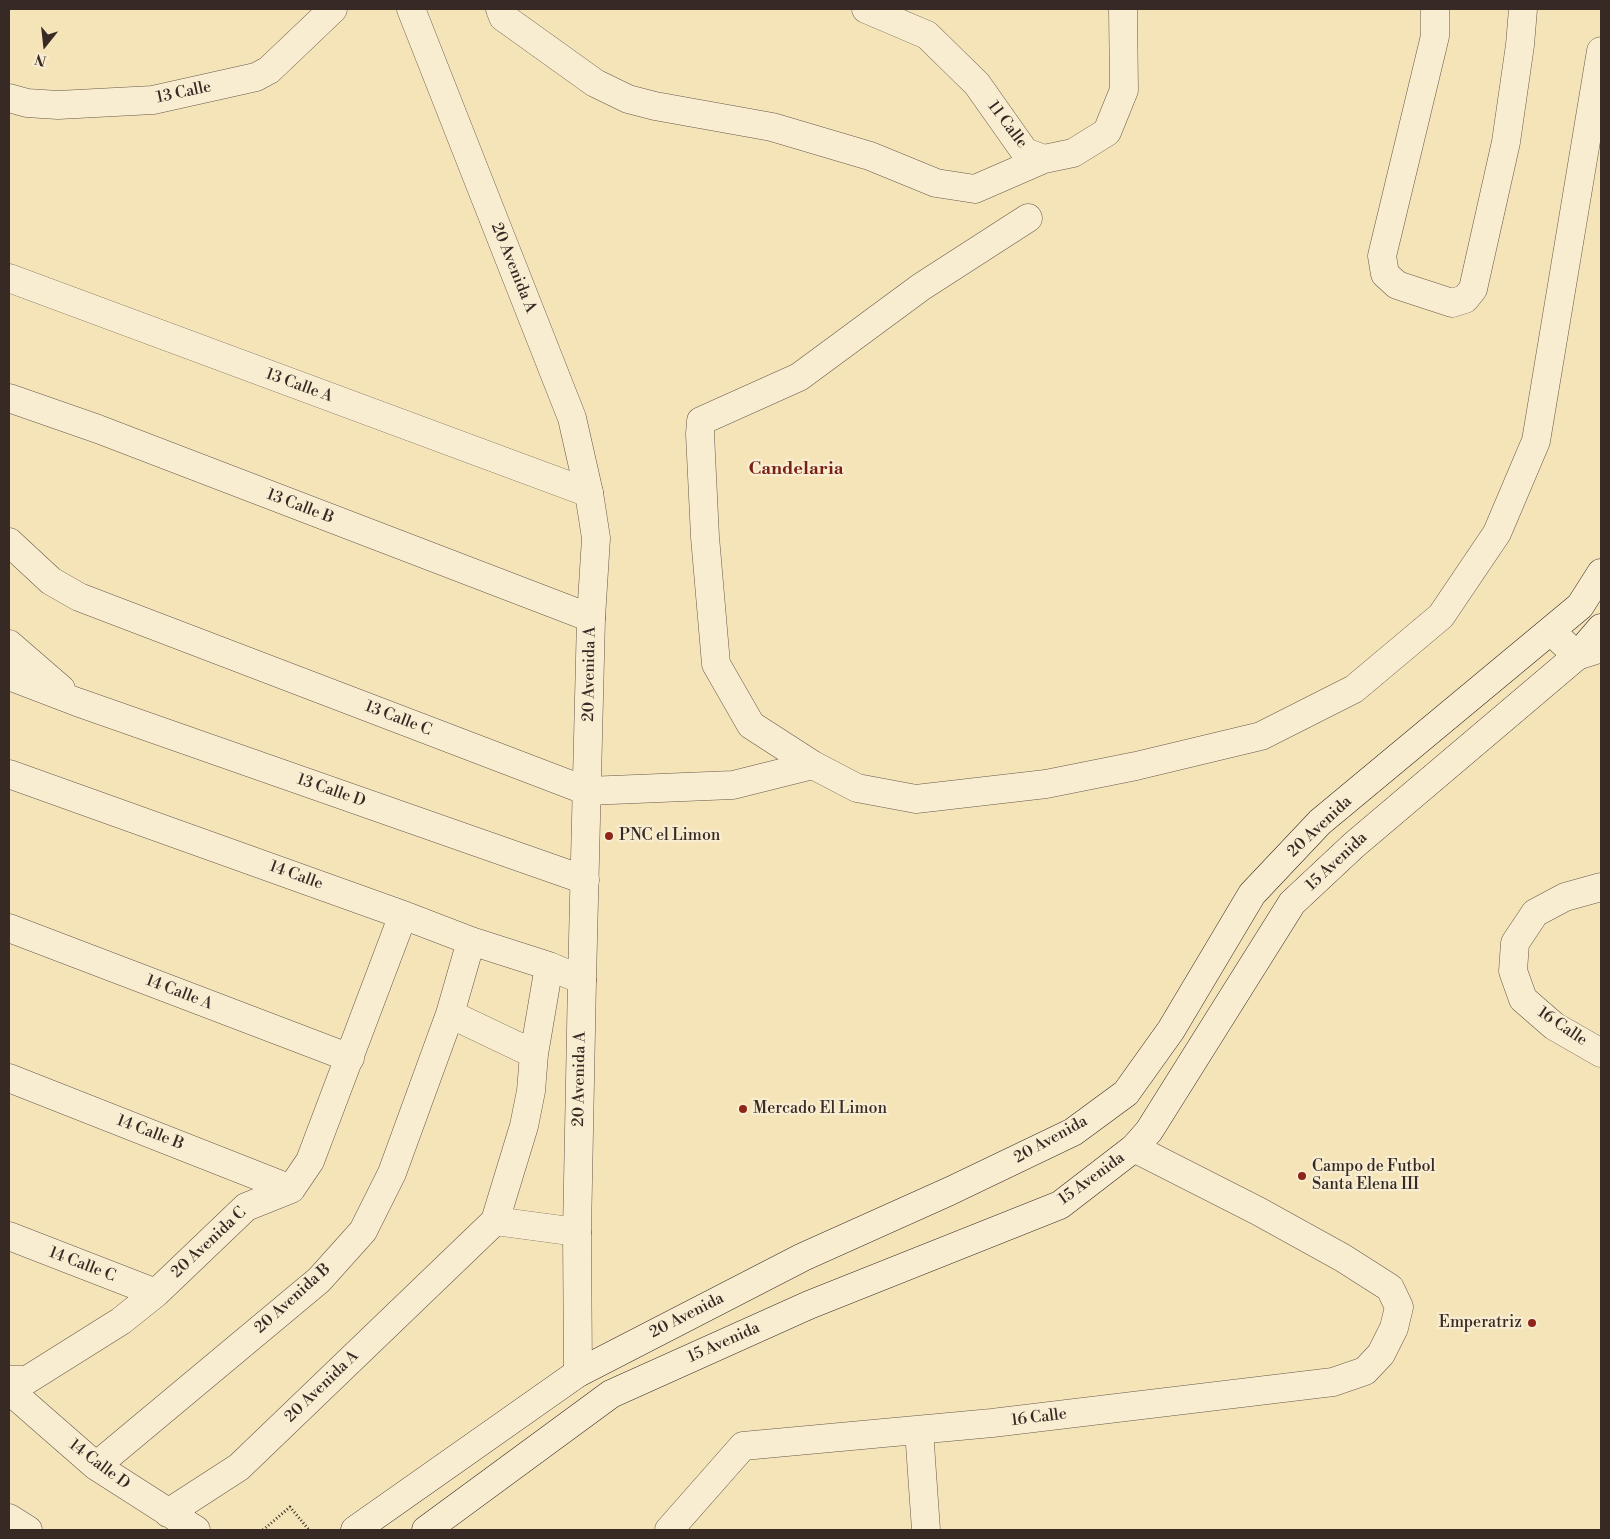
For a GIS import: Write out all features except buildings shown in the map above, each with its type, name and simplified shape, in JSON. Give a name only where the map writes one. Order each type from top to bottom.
[{"type":"street","name":"13 Calle","points":[[9,98],[28,103],[58,105],[153,100],[256,77],[269,70],[333,9]]},
{"type":"street","name":"20 Avenida A","points":[[411,9],[572,418],[589,493],[596,538],[591,618],[582,980],[577,1232],[578,1373]]},
{"type":"street","points":[[500,9],[503,17],[595,83],[628,99],[655,106],[772,127],[870,156],[936,183],[975,189],[1044,158]]},
{"type":"street","name":"11 Calle","points":[[866,9],[927,35],[977,84],[1025,152],[1044,158],[1073,153],[1108,132],[1124,90],[1123,9]]},
{"type":"street","points":[[1434,9],[1435,36],[1382,256],[1385,274],[1397,286],[1452,303],[1465,300],[1473,289],[1506,142],[1520,45],[1523,9]]},
{"type":"street","points":[[1028,218],[921,287],[799,377],[701,421],[705,537],[716,664],[751,725],[813,765],[857,788],[916,799],[1046,784],[1146,764],[1261,736],[1354,689],[1441,616],[1497,533],[1536,441],[1601,51]]},
{"type":"street","name":"13 Calle A","points":[[9,278],[589,493]]},
{"type":"street","name":"13 Calle B","points":[[9,398],[98,429],[591,618]]},
{"type":"street","name":"13 Calle C","points":[[9,542],[51,581],[79,597],[587,791],[733,785],[813,765]]},
{"type":"street","name":"20 Avenida","points":[[356,1530],[578,1373],[803,1257],[950,1191],[1073,1132],[1126,1092],[1171,1030],[1252,894],[1320,822],[1580,606],[1601,573]]},
{"type":"street","name":"15 Avenida","points":[[426,1530],[611,1394],[809,1305],[1060,1204],[1134,1148],[1150,1131],[1292,904],[1354,845],[1589,652],[1601,628]]},
{"type":"street","points":[[1551,631],[1589,652]]},
{"type":"street","name":"13 Calle D","points":[[9,644],[76,702]]},
{"type":"street","name":"13 Calle D","points":[[9,676],[76,702],[585,880]]},
{"type":"street","name":"14 Calle","points":[[9,774],[471,941],[549,966],[582,980]]},
{"type":"street","name":"16 Calle","points":[[1601,887],[1566,897],[1536,913],[1516,944],[1513,971],[1523,999],[1554,1026],[1601,1053]]},
{"type":"street","points":[[291,1189],[310,1161],[403,915]]},
{"type":"street","name":"14 Calle A","points":[[9,928],[350,1058]]},
{"type":"street","name":"20 Avenida B","points":[[96,1466],[319,1280],[363,1231],[392,1173],[450,1014],[471,941]]},
{"type":"street","name":"20 Avenida A","points":[[168,1513],[239,1467],[495,1221],[524,1126],[549,966]]},
{"type":"street","points":[[450,1014],[534,1054]]},
{"type":"street","name":"14 Calle B","points":[[9,1078],[291,1189]]},
{"type":"street","name":"16 Calle","points":[[669,1530],[743,1446],[992,1424],[1333,1382],[1365,1371],[1381,1354],[1394,1328],[1399,1307],[1390,1288],[1344,1258],[1267,1215],[1134,1148]]},
{"type":"street","name":"20 Avenida C","points":[[9,1380],[27,1380],[121,1321],[156,1294],[246,1207],[291,1189]]},
{"type":"street","points":[[495,1221],[577,1232]]},
{"type":"street","name":"14 Calle C","points":[[9,1236],[156,1294]]},
{"type":"street","name":"14 Calle D","points":[[9,1390],[96,1466],[196,1530]]},
{"type":"street","points":[[919,1430],[926,1530]]},
{"type":"street","points":[[9,1518],[28,1530]]},
{"type":"path","points":[[263,1530],[290,1508],[309,1530]]},
{"type":"place","name":"PNC el Limon","points":[[609,836]]},
{"type":"place","name":"Mercado El Limon","points":[[743,1109]]},
{"type":"place","name":"Campo de Futbol Santa Elena III","points":[[1302,1176]]},
{"type":"place","name":"Emperatriz","points":[[1532,1323]]},
{"type":"district","name":"Candelaria","points":[[796,470]]}]
